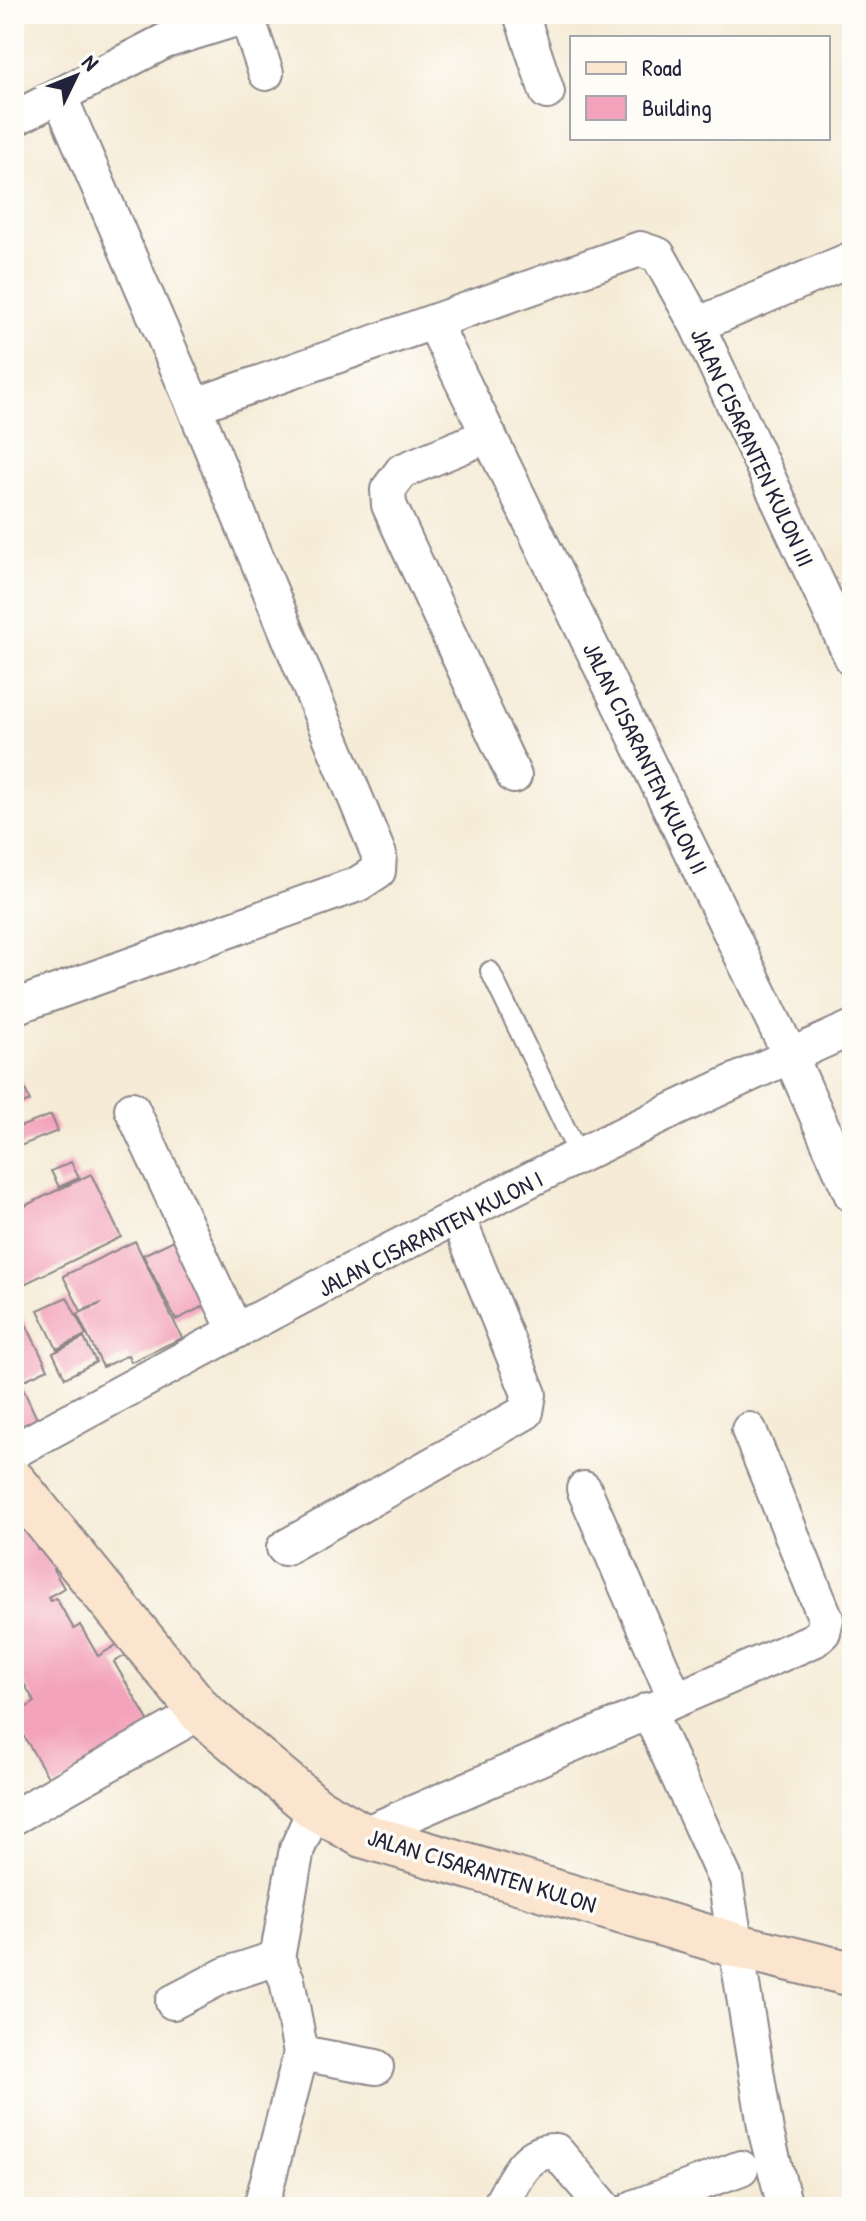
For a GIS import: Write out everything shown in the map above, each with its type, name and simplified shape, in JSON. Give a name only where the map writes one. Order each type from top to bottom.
[{"type":"main road","name":"JALAN CISARANTEN KULON","points":[[14,1482],[201,1712],[315,1808],[362,1835],[738,1946],[852,1974]]},
{"type":"street","points":[[521,14],[547,92]]},
{"type":"street","points":[[14,119],[59,95],[158,28],[248,15],[266,73]]},
{"type":"street","points":[[14,1007],[358,884],[378,871],[379,855],[194,406],[59,95]]},
{"type":"street","name":"JALAN CISARANTEN KULON III","points":[[434,323],[640,249],[658,255],[697,325],[852,658]]},
{"type":"street","points":[[697,325],[852,259]]},
{"type":"street","points":[[194,406],[434,323]]},
{"type":"street","name":"JALAN CISARANTEN KULON II","points":[[434,323],[790,1055],[852,1195]]},
{"type":"street","points":[[489,435],[402,471],[388,490],[389,505],[514,776]]},
{"type":"street","name":"JALAN CISARANTEN KULON I","points":[[14,1451],[235,1330],[790,1055],[852,1028]]},
{"type":"street","points":[[132,1109],[235,1330]]},
{"type":"street","points":[[284,1548],[526,1412],[529,1394],[458,1218]]},
{"type":"street","points":[[362,1835],[814,1640],[823,1632],[826,1619],[749,1430]]},
{"type":"street","points":[[584,1489],[725,1879],[766,2132],[785,2207]]},
{"type":"street","points":[[14,1817],[201,1712]]},
{"type":"street","points":[[261,2207],[301,2053],[287,1980],[277,1958],[297,1849],[315,1808]]},
{"type":"street","points":[[173,2002],[225,1975],[277,1958]]},
{"type":"street","points":[[301,2053],[376,2067]]},
{"type":"street","points":[[499,2207],[527,2159],[540,2150],[556,2151],[604,2207]]},
{"type":"street","points":[[635,2207],[741,2168]]},
{"type":"lane","points":[[490,971],[580,1158]]},
{"type":"building","points":[[14,1063],[30,1101],[14,1108]]},
{"type":"building","points":[[51,1115],[58,1131],[20,1146],[14,1129]]},
{"type":"building","points":[[71,1162],[79,1178],[59,1187],[51,1171]]},
{"type":"building","points":[[91,1174],[121,1237],[14,1289],[14,1211]]},
{"type":"building","points":[[176,1239],[208,1304],[176,1320],[143,1255]]},
{"type":"building","points":[[135,1241],[182,1338],[131,1362],[128,1355],[103,1367],[77,1314],[102,1303],[81,1311],[63,1276]]},
{"type":"building","points":[[67,1297],[86,1335],[57,1349],[38,1310]]},
{"type":"building","points":[[14,1300],[48,1369],[14,1385]]},
{"type":"building","points":[[84,1338],[96,1362],[65,1378],[53,1353]]},
{"type":"building","points":[[22,1386],[37,1419],[14,1430],[14,1389]]},
{"type":"building","points":[[23,1524],[38,1550],[46,1545],[58,1567],[53,1569],[64,1588],[48,1597],[50,1601],[56,1598],[74,1629],[80,1625],[98,1656],[123,1641],[130,1653],[114,1662],[153,1729],[54,1787],[14,1720],[14,1715],[35,1702],[14,1667],[14,1529]]},
{"type":"building","points":[[14,1689],[23,1705],[14,1710]]}]
